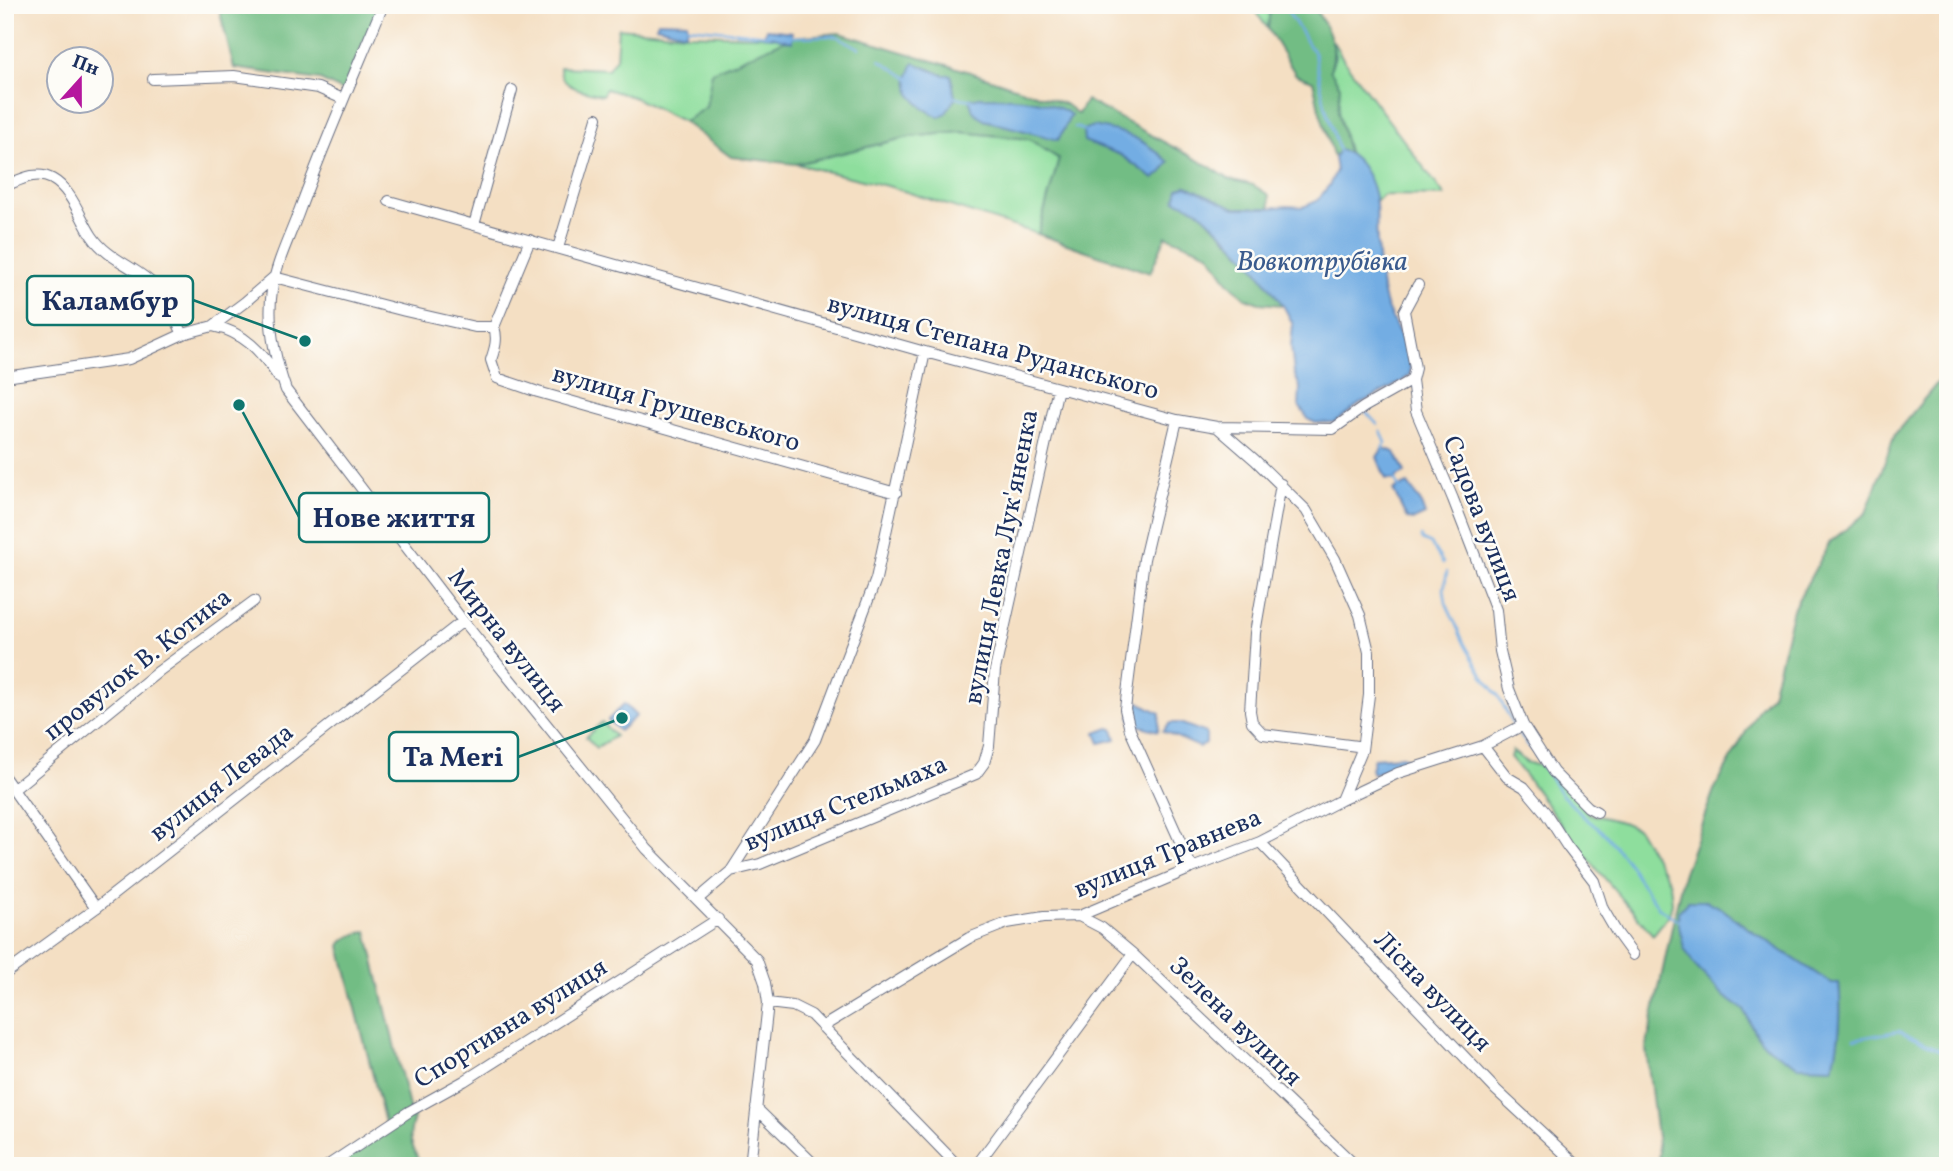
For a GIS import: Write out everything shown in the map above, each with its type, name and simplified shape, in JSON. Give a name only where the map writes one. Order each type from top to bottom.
[{"type":"street","name":"Мирна вулиця","points":[[383,5],[313,171],[274,277],[271,297],[272,330],[277,362],[286,390],[463,621],[648,849],[757,960],[768,1003],[750,1166]]},
{"type":"street","points":[[153,79],[234,76],[318,88],[343,99]]},
{"type":"street","points":[[474,225],[512,90]]},
{"type":"street","points":[[558,248],[597,118]]},
{"type":"street","points":[[5,186],[32,175],[53,180],[68,195],[100,245],[159,289],[183,334]]},
{"type":"street","name":"вулиця Степана Руданського","points":[[389,201],[925,352],[1177,420],[1217,427],[1333,429],[1364,407],[1412,380]]},
{"type":"street","name":"вулиця Грушевського","points":[[530,240],[494,327],[496,348],[491,360],[497,378],[896,493]]},
{"type":"street","points":[[5,377],[130,359],[183,334],[213,326],[274,277],[475,327],[494,327]]},
{"type":"street","name":"Садова вулиця","points":[[1418,285],[1404,311],[1415,368],[1412,380],[1416,411],[1496,610],[1500,651],[1509,689],[1523,725],[1553,772],[1588,807],[1597,812]]},
{"type":"street","points":[[213,326],[233,332],[251,343],[266,357],[286,390]]},
{"type":"street","points":[[698,899],[731,871],[815,740],[876,579],[925,352]]},
{"type":"street","name":"вулиця Левка Лук'яненка","points":[[976,774],[984,763],[989,746],[995,670],[1058,388]]},
{"type":"street","points":[[1177,420],[1144,559],[1125,709],[1130,730],[1192,868]]},
{"type":"street","points":[[1217,427],[1306,510],[1335,559],[1360,615],[1369,652],[1370,695],[1362,750],[1341,800]]},
{"type":"street","points":[[1281,484],[1255,633],[1250,711],[1252,722],[1263,734],[1357,746],[1362,750]]},
{"type":"street","name":"провулок В. Котика","points":[[14,789],[159,671],[254,601]]},
{"type":"street","name":"вулиця Левада","points":[[5,974],[96,908],[463,621]]},
{"type":"street","name":"вулиця Травнева","points":[[822,1027],[969,938],[1007,923],[1044,917],[1079,916],[1260,842],[1398,774],[1483,746],[1523,725]]},
{"type":"street","points":[[1483,746],[1507,777],[1524,787],[1545,812],[1594,881],[1603,909],[1633,955]]},
{"type":"street","name":"вулиця Стельмаха","points":[[731,871],[760,864],[976,774]]},
{"type":"street","points":[[5,778],[96,908]]},
{"type":"street","name":"Лісна вулиця","points":[[1260,842],[1496,1090],[1578,1166]]},
{"type":"street","name":"Зелена вулиця","points":[[1079,916],[1102,928],[1133,954],[1356,1166]]},
{"type":"street","name":"Спортивна вулиця","points":[[327,1166],[410,1111],[464,1081],[718,919]]},
{"type":"street","points":[[976,1166],[1133,954]]},
{"type":"street","points":[[768,1003],[793,1006],[811,1015],[958,1166]]},
{"type":"street","points":[[756,1108],[816,1166]]},
{"type":"green space","points":[[218,5],[379,5],[343,91],[320,80],[234,68]]},
{"type":"green space","points":[[1251,5],[1267,5],[1270,8],[1268,29]]},
{"type":"green space","points":[[1267,5],[1313,5],[1327,29],[1333,52],[1330,70],[1340,86],[1338,112],[1348,152],[1339,151],[1334,158],[1313,81],[1296,75],[1268,29],[1270,8]]},
{"type":"green space","points":[[618,28],[685,34],[792,37],[684,122],[633,97],[606,89],[602,95],[588,92],[563,80],[560,67],[608,69],[616,58]]},
{"type":"green space","points":[[840,33],[1065,104],[1078,114],[1086,100],[1229,179],[1253,185],[1269,195],[1270,208],[1235,208],[1187,186],[1197,209],[1251,262],[1283,305],[1259,303],[1245,298],[1229,283],[1209,253],[1166,236],[1150,273],[1038,234],[1059,159],[1029,139],[961,132],[909,137],[796,164],[731,157],[684,122],[706,107],[712,72],[792,37]],"holes":[[[914,63],[943,75],[951,75],[955,98]],[[1071,115],[1058,139],[984,120]],[[1085,141],[1169,162],[1154,179],[1121,155]]]},
{"type":"green space","points":[[1332,40],[1345,62],[1445,196],[1383,195],[1376,202],[1363,168],[1348,152],[1338,112],[1340,86],[1330,70],[1335,57]]},
{"type":"green space","points":[[961,132],[1029,139],[1059,159],[1038,234],[891,187],[796,164],[909,137]]},
{"type":"green space","points":[[1948,370],[1948,1166],[1657,1166],[1659,1153],[1646,1049],[1683,875],[1714,790],[1759,708],[1772,694],[1793,609],[1830,542],[1866,513],[1895,434]],"holes":[[[1721,908],[1823,978],[1839,983],[1840,1025],[1833,1067],[1756,1035],[1744,1010]]]},
{"type":"green space","points":[[602,722],[615,736],[596,748],[586,737]]},
{"type":"green space","points":[[1512,751],[1526,762],[1543,767],[1590,814],[1638,829],[1670,883],[1672,903],[1669,915],[1653,935],[1569,835],[1510,757]]},
{"type":"green space","points":[[367,931],[410,1111],[414,1118],[412,1143],[421,1166],[327,1166],[386,1127],[340,946],[348,938]]},
{"type":"water","points":[[658,21],[687,22],[687,31],[685,33],[656,26]]},
{"type":"water","points":[[766,29],[792,32],[792,42],[764,36]]},
{"type":"water","points":[[914,63],[943,75],[951,75],[955,98],[946,113],[939,117],[923,108],[910,94],[908,78]]},
{"type":"water","points":[[980,97],[1041,102],[1071,115],[1058,140],[984,120],[973,111],[969,99]]},
{"type":"water","points":[[1093,126],[1134,137],[1169,162],[1154,179],[1121,155],[1084,141],[1083,130]]},
{"type":"water","name":"Вовкотрубівка","points":[[1339,150],[1354,157],[1365,171],[1372,188],[1376,204],[1377,249],[1383,291],[1386,305],[1409,356],[1410,375],[1361,403],[1335,422],[1316,423],[1309,420],[1299,406],[1300,387],[1294,373],[1291,346],[1293,324],[1283,305],[1251,262],[1232,242],[1197,209],[1175,200],[1178,189],[1187,186],[1235,208],[1303,207],[1317,201],[1330,184],[1336,171],[1334,158]]},
{"type":"water","points":[[1383,448],[1395,452],[1405,472],[1393,480],[1386,479],[1377,457]]},
{"type":"water","points":[[1408,484],[1420,501],[1425,515],[1414,520],[1407,519],[1393,490]]},
{"type":"water","points":[[1137,701],[1160,713],[1158,731],[1134,724],[1130,717]]},
{"type":"water","points":[[624,704],[636,716],[619,731],[608,720]]},
{"type":"water","points":[[1170,723],[1180,723],[1206,733],[1206,743],[1199,747],[1163,731]]},
{"type":"water","points":[[1113,729],[1116,739],[1100,743],[1096,733]]},
{"type":"water","points":[[1374,758],[1407,758],[1405,762],[1373,774],[1371,769]]},
{"type":"water","points":[[1688,901],[1707,901],[1721,908],[1823,978],[1839,983],[1840,1026],[1833,1067],[1798,1066],[1766,1046],[1756,1035],[1744,1010],[1725,997],[1694,965],[1684,948],[1679,926],[1678,912]]},
{"type":"waterway","points":[[1284,5],[1314,53],[1325,105],[1339,151]]},
{"type":"waterway","points":[[687,27],[768,35]]},
{"type":"waterway","points":[[792,37],[837,36],[859,48]]},
{"type":"waterway","points":[[880,60],[910,79]]},
{"type":"waterway","points":[[955,97],[972,100]]},
{"type":"waterway","points":[[1075,127],[1085,131]]},
{"type":"waterway","points":[[1366,412],[1378,425]]},
{"type":"waterway","points":[[1381,431],[1386,443],[1384,451]]},
{"type":"waterway","points":[[1393,477],[1400,489]]},
{"type":"waterway","points":[[1421,537],[1431,544],[1443,563]]},
{"type":"waterway","points":[[1447,572],[1444,589],[1446,603],[1465,645],[1498,695],[1513,725]]},
{"type":"waterway","points":[[1517,732],[1561,794],[1605,834],[1660,909],[1680,921]]},
{"type":"waterway","points":[[1855,1039],[1899,1031],[1948,1054]]},
{"type":"place","name":"Каламбур","points":[[305,341]]},
{"type":"place","name":"Нове життя","points":[[239,405]]},
{"type":"place","name":"Ta Meri","points":[[622,718]]}]
